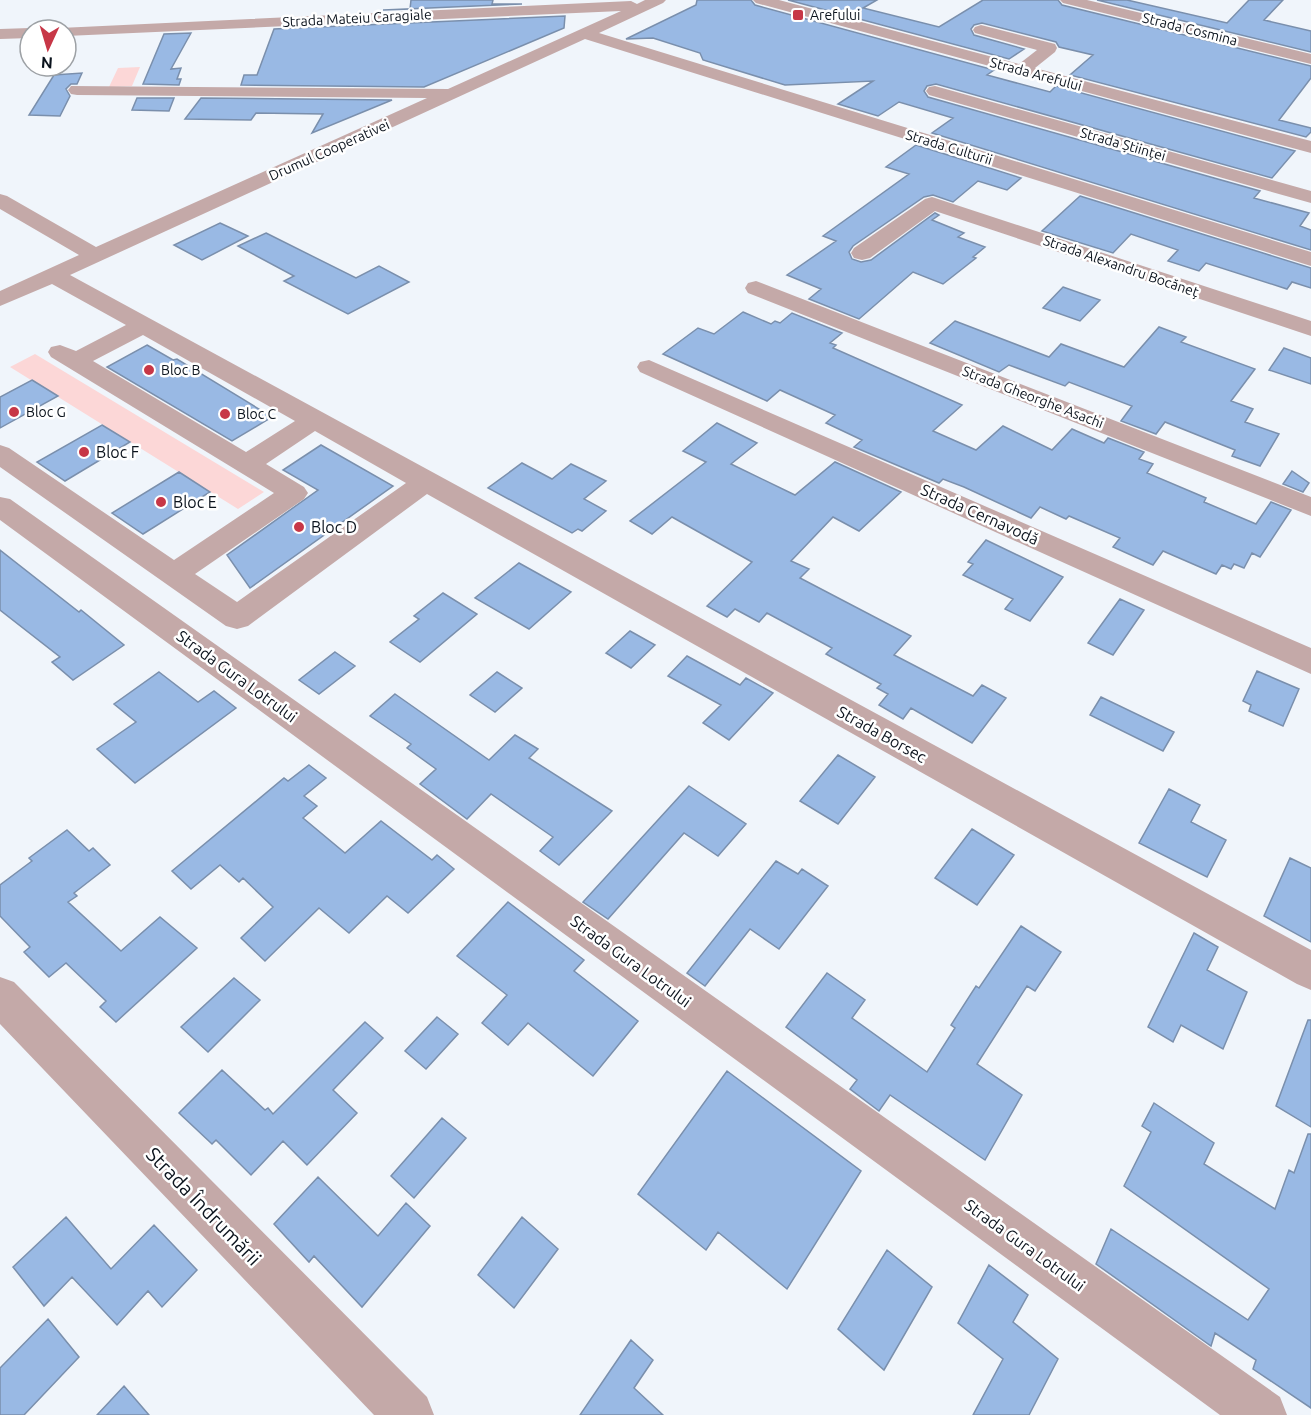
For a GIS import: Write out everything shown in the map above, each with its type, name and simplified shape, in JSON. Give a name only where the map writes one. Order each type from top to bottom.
[{"type":"street","name":"Strada Arefului","points":[[760,0],[1311,147]]},
{"type":"street","name":"Strada Cosmina","points":[[1068,0],[1311,59]]},
{"type":"street","name":"Strada Mateiu Caragiale","points":[[78,30],[653,2]]},
{"type":"street","name":"Drumul Cooperativei","points":[[0,300],[653,2]]},
{"type":"street","points":[[981,30],[1049,48],[1023,70]]},
{"type":"street","points":[[0,34],[18,33]]},
{"type":"street","name":"Strada Culturii","points":[[586,34],[1311,259]]},
{"type":"street","points":[[77,90],[456,93]]},
{"type":"street","name":"Strada Științei","points":[[935,91],[1311,197]]},
{"type":"street","points":[[0,200],[96,256]]},
{"type":"street","name":"Strada Alexandru Bocăneț","points":[[862,253],[932,203],[1311,330]]},
{"type":"street","name":"Strada Borsec","points":[[53,276],[1311,972]]},
{"type":"street","name":"Strada Gheorghe Asachi","points":[[756,288],[1311,507]]},
{"type":"street","points":[[143,326],[68,357],[294,493],[174,574]]},
{"type":"street","name":"Strada Cernavodă","points":[[649,367],[1311,662]]},
{"type":"street","points":[[247,464],[314,420]]},
{"type":"street","points":[[0,454],[237,618],[439,489]]},
{"type":"street","name":"Strada Gura Lotrului","points":[[0,506],[1262,1415]]},
{"type":"street","name":"Strada Îndrumării","points":[[0,996],[409,1415]]},
{"type":"shaded area","points":[[140,67],[132,86],[109,87],[118,68]]},
{"type":"shaded area","points":[[35,354],[264,492],[238,509],[10,367]]},
{"type":"building","points":[[411,0],[493,0],[492,4],[522,4],[410,9]]},
{"type":"building","points":[[697,0],[751,0],[755,5],[994,70],[987,75],[1050,92],[1056,86],[1295,151],[1272,178],[936,84],[927,86],[924,91],[928,97],[1260,191],[1254,198],[1309,213],[1300,226],[1311,230],[1311,250],[932,133],[953,118],[899,102],[878,116],[838,104],[873,81],[785,85],[703,60],[700,53],[653,38],[626,39],[696,5]]},
{"type":"building","points":[[788,0],[877,0],[863,8],[939,27],[983,0],[1058,0],[1062,5],[1311,66],[1311,78],[1279,120],[1311,128],[1311,132],[1306,137],[1070,75],[1093,55],[1059,47],[1056,42],[982,23],[974,25],[971,29],[974,35],[1024,49],[1009,59]]},
{"type":"building","points":[[1097,0],[1127,0],[1227,23],[1249,0],[1283,0],[1264,20],[1311,31],[1311,52]]},
{"type":"building","points":[[565,16],[564,28],[424,87],[241,85],[244,75],[257,75],[274,29]]},
{"type":"building","points":[[191,33],[171,69],[181,68],[177,79],[181,79],[179,85],[143,84],[164,34]]},
{"type":"building","points":[[78,73],[82,73],[77,84],[71,84],[66,89],[70,96],[60,116],[29,115],[52,78],[78,78]]},
{"type":"building","points":[[137,98],[174,98],[169,111],[132,110]]},
{"type":"building","points":[[201,98],[392,100],[312,133],[323,114],[256,113],[251,120],[185,119]]},
{"type":"building","points":[[916,145],[1021,178],[1007,190],[978,181],[953,202],[933,195],[924,197],[853,246],[849,252],[852,259],[861,262],[871,260],[935,213],[939,215],[932,220],[964,233],[958,237],[985,247],[973,257],[976,258],[943,284],[913,272],[859,319],[809,299],[821,289],[787,275],[836,241],[823,236],[909,174],[886,167]]},
{"type":"building","points":[[1080,196],[1311,268],[1311,288],[1292,282],[1287,289],[1206,263],[1199,271],[1168,261],[1178,250],[1131,234],[1113,253],[1042,231]]},
{"type":"building","points":[[220,223],[248,236],[202,260],[174,245]]},
{"type":"building","points":[[266,233],[356,278],[379,266],[409,282],[348,314],[284,281],[294,276],[238,246]]},
{"type":"building","points":[[1063,287],[1100,300],[1080,321],[1043,308]]},
{"type":"building","points":[[743,312],[771,324],[775,321],[780,323],[792,313],[842,333],[830,343],[836,345],[833,348],[962,405],[933,431],[976,450],[1003,426],[1052,450],[1072,429],[1104,443],[1108,438],[1144,452],[1139,459],[1153,464],[1147,473],[1206,498],[1204,502],[1256,524],[1271,502],[1291,510],[1260,557],[1252,553],[1244,568],[1234,564],[1231,569],[1222,565],[1216,574],[1163,551],[1153,565],[1113,547],[1120,538],[1069,516],[1066,519],[1040,507],[1031,518],[964,487],[943,479],[939,483],[854,447],[862,440],[826,423],[835,415],[780,390],[767,401],[663,354],[698,328],[714,334]]},
{"type":"building","points":[[955,321],[1049,357],[1061,344],[1124,367],[1159,327],[1186,337],[1181,342],[1255,369],[1231,401],[1253,409],[1245,422],[1279,434],[1260,466],[1232,456],[1235,450],[1165,422],[1156,434],[1121,421],[1132,406],[1069,382],[1065,386],[1009,365],[999,372],[930,343]]},
{"type":"building","points":[[147,345],[173,360],[177,359],[272,417],[232,441],[107,367]]},
{"type":"building","points":[[1284,348],[1311,358],[1311,384],[1269,370]]},
{"type":"building","name":"Bloc G","points":[[32,380],[58,396],[0,428],[0,397]]},
{"type":"building","points":[[717,423],[757,443],[731,464],[795,495],[835,462],[901,492],[859,531],[833,517],[791,561],[809,569],[800,578],[911,636],[894,655],[973,696],[982,685],[1006,698],[972,743],[911,708],[903,719],[879,705],[888,694],[877,688],[881,684],[826,654],[832,648],[767,613],[759,622],[735,609],[727,617],[707,606],[752,562],[672,517],[652,534],[630,521],[706,462],[683,451]]},
{"type":"building","name":"Bloc F","points":[[102,425],[130,442],[65,481],[37,462]]},
{"type":"building","name":"Bloc D","points":[[321,445],[393,486],[250,588],[227,555],[318,490],[283,470]]},
{"type":"building","points":[[522,463],[552,479],[571,464],[606,481],[584,499],[606,511],[582,531],[578,529],[572,533],[488,488]]},
{"type":"building","points":[[1292,471],[1309,483],[1303,492],[1283,484]]},
{"type":"building","name":"Bloc E","points":[[179,472],[210,492],[143,534],[112,513]]},
{"type":"building","points":[[986,540],[1063,577],[1030,621],[1005,609],[1013,599],[963,575],[973,564],[968,562]]},
{"type":"building","points":[[0,550],[124,645],[73,680],[52,662],[60,657],[0,610]]},
{"type":"building","points":[[519,563],[571,592],[529,629],[475,598]]},
{"type":"building","points":[[443,593],[477,614],[420,662],[390,642],[419,619],[414,616]]},
{"type":"building","points":[[1120,599],[1144,610],[1113,655],[1088,643]]},
{"type":"building","points":[[630,631],[655,645],[631,668],[606,653]]},
{"type":"building","points":[[335,652],[355,666],[319,694],[299,680]]},
{"type":"building","points":[[687,656],[740,685],[746,678],[773,693],[729,740],[703,723],[721,705],[668,676]]},
{"type":"building","points":[[1257,671],[1299,689],[1283,726],[1249,711],[1251,705],[1243,701]]},
{"type":"building","points":[[159,672],[198,702],[214,691],[236,708],[135,783],[97,749],[136,722],[114,704]]},
{"type":"building","points":[[497,672],[522,688],[495,712],[470,695]]},
{"type":"building","points":[[395,694],[489,760],[515,735],[538,749],[529,758],[612,811],[559,865],[540,851],[553,837],[491,794],[467,819],[420,784],[436,769],[407,748],[411,744],[370,716]]},
{"type":"building","points":[[1101,697],[1174,732],[1163,751],[1090,715]]},
{"type":"building","points":[[838,755],[875,777],[838,824],[800,801]]},
{"type":"building","points":[[309,765],[326,778],[304,796],[317,806],[303,818],[345,853],[381,821],[432,860],[437,855],[454,869],[408,913],[387,896],[349,933],[319,908],[265,961],[241,938],[273,907],[243,878],[239,882],[220,865],[191,889],[172,871],[284,778],[288,781]]},
{"type":"building","points":[[689,786],[746,824],[718,856],[684,833],[608,919],[583,902]]},
{"type":"building","points":[[1169,789],[1200,805],[1191,822],[1226,840],[1207,877],[1139,843]]},
{"type":"building","points":[[972,829],[1014,855],[977,905],[935,878]]},
{"type":"building","points":[[67,830],[89,851],[93,848],[110,865],[74,893],[77,896],[68,902],[121,951],[160,917],[197,948],[116,1022],[100,1007],[106,1001],[66,963],[49,977],[24,952],[30,947],[0,916],[0,885],[32,861],[29,858]]},
{"type":"building","points":[[1290,858],[1311,868],[1311,942],[1264,916]]},
{"type":"building","points":[[776,861],[798,874],[802,869],[828,886],[779,949],[750,929],[705,986],[687,973]]},
{"type":"building","points":[[508,902],[584,960],[574,971],[638,1021],[593,1076],[528,1023],[508,1045],[482,1023],[507,995],[457,956]]},
{"type":"building","points":[[1021,926],[1061,952],[1035,991],[1027,986],[977,1064],[1022,1095],[985,1160],[890,1095],[879,1111],[850,1089],[857,1080],[786,1027],[827,973],[865,1000],[852,1018],[927,1072],[955,1028],[951,1025],[976,986],[979,988]]},
{"type":"building","points":[[1194,933],[1218,947],[1207,970],[1247,992],[1223,1049],[1181,1025],[1173,1042],[1148,1027]]},
{"type":"building","points":[[234,978],[260,1000],[208,1052],[181,1027]]},
{"type":"building","points":[[437,1017],[458,1034],[426,1069],[405,1051]]},
{"type":"building","points":[[1308,1020],[1311,1020],[1311,1127],[1276,1106]]},
{"type":"building","points":[[365,1022],[383,1038],[333,1090],[357,1113],[307,1165],[283,1141],[251,1175],[216,1140],[212,1144],[179,1113],[222,1070],[265,1110],[268,1108],[273,1114]]},
{"type":"building","points":[[727,1071],[861,1171],[787,1289],[718,1232],[706,1250],[638,1194]]},
{"type":"building","points":[[1154,1103],[1214,1143],[1204,1164],[1275,1209],[1289,1170],[1294,1173],[1308,1134],[1311,1134],[1311,1408],[1253,1369],[1256,1360],[1215,1333],[1211,1346],[1096,1264],[1111,1229],[1248,1320],[1269,1289],[1124,1186],[1151,1132],[1142,1126]]},
{"type":"building","points":[[442,1118],[466,1138],[414,1198],[391,1176]]},
{"type":"building","points":[[318,1177],[378,1236],[406,1203],[430,1226],[362,1307],[314,1256],[309,1262],[274,1224]]},
{"type":"building","points":[[66,1217],[111,1269],[154,1225],[197,1270],[162,1307],[148,1291],[117,1325],[72,1277],[44,1306],[13,1267]]},
{"type":"building","points":[[522,1217],[558,1249],[514,1308],[478,1275]]},
{"type":"building","points":[[887,1250],[932,1287],[884,1370],[838,1329]]},
{"type":"building","points":[[989,1265],[1028,1295],[1013,1322],[1058,1359],[1029,1415],[973,1415],[1003,1359],[958,1323]]},
{"type":"building","points":[[48,1319],[79,1357],[24,1415],[0,1415],[0,1368]]},
{"type":"building","points":[[631,1340],[653,1360],[634,1388],[663,1415],[580,1415]]},
{"type":"building","points":[[124,1386],[149,1415],[97,1415]]},
{"type":"place","name":"Arefului","points":[[798,15]]},
{"type":"place","name":"Bloc B","points":[[149,370]]},
{"type":"place","name":"Bloc G","points":[[14,412]]},
{"type":"place","name":"Bloc C","points":[[225,414]]},
{"type":"place","name":"Bloc F","points":[[84,452]]},
{"type":"place","name":"Bloc E","points":[[161,502]]},
{"type":"place","name":"Bloc D","points":[[299,527]]}]
